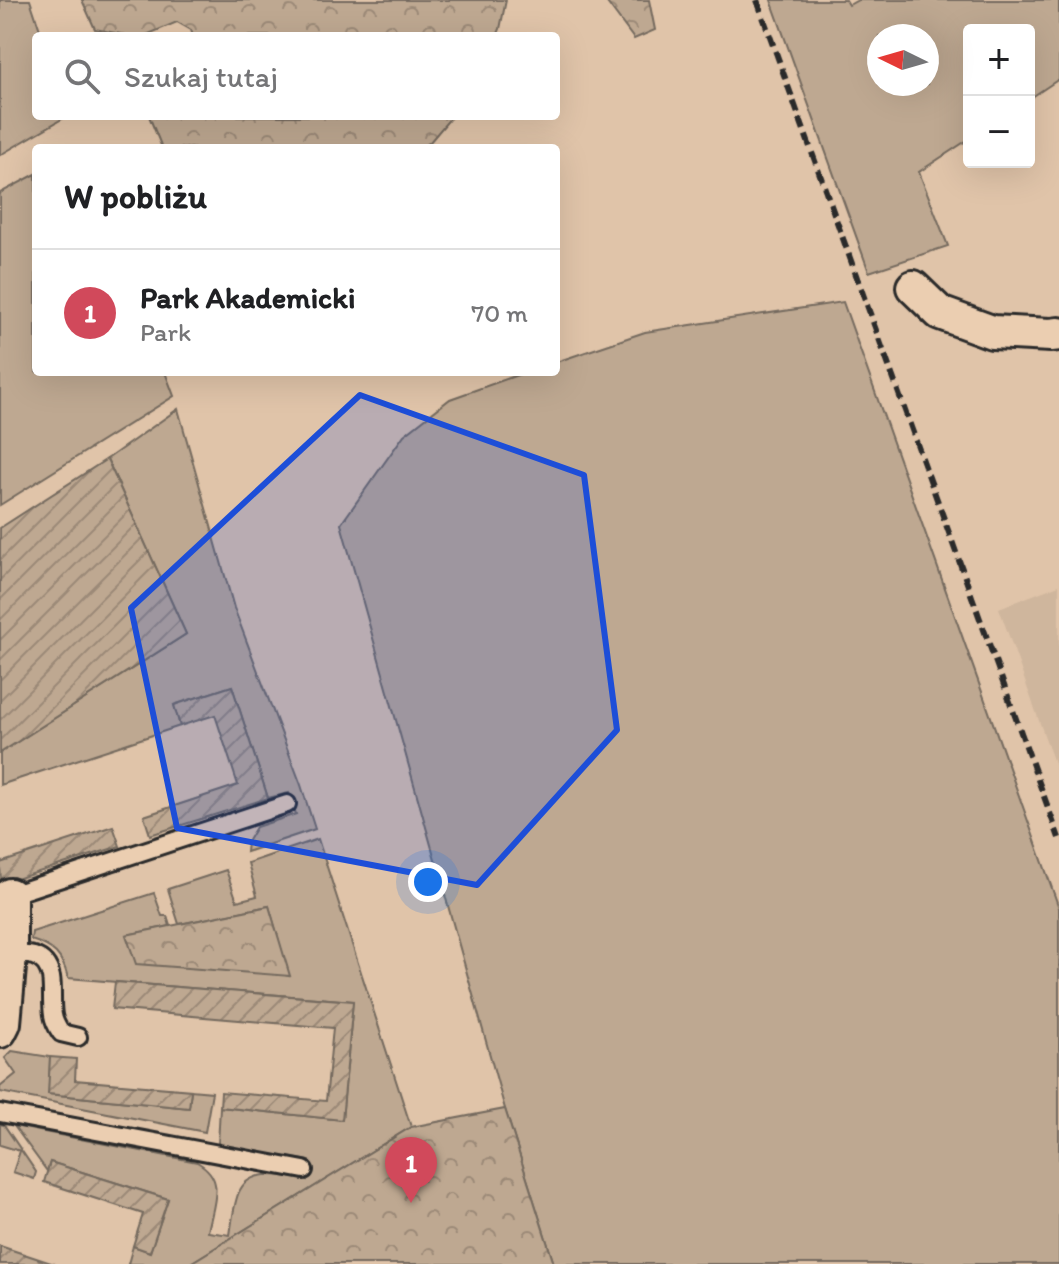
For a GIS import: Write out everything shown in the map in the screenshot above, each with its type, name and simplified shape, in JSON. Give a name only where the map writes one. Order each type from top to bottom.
[{"type":"street","points":[[913,287],[940,313],[992,332],[1059,334]]},
{"type":"street","points":[[0,1031],[4,1023],[5,896]]},
{"type":"lane","points":[[5,896],[287,804]]},
{"type":"lane","points":[[5,959],[35,954],[44,963],[50,974],[55,1024],[61,1033],[78,1037]]},
{"type":"lane","points":[[0,1113],[304,1170]]},
{"type":"highlighted area","points":[[360,395],[584,475],[617,730],[477,885],[177,828],[131,608]]},
{"type":"shaded area","points":[[1059,585],[1059,777],[999,608]]},
{"type":"green space","points":[[0,0],[30,0],[41,32],[32,32],[32,120],[60,120],[0,155]]},
{"type":"green space","points":[[82,0],[506,0],[499,32],[192,32],[177,22],[153,32],[95,29]]},
{"type":"green space","points":[[605,0],[649,0],[655,30],[634,39]]},
{"type":"green space","points":[[771,0],[846,0],[849,5],[858,0],[1059,0],[1059,79],[1035,95],[1035,24],[963,24],[963,143],[919,172],[948,246],[869,272]]},
{"type":"green space","points":[[151,120],[449,120],[427,144],[160,144]]},
{"type":"green space","points":[[32,176],[32,376],[166,376],[174,396],[0,505],[0,193]]},
{"type":"green space","points":[[843,302],[1059,908],[1059,1264],[554,1264],[505,1109],[341,524],[404,435],[450,399],[515,376],[560,376],[560,361],[645,332]]},
{"type":"green space","points":[[178,409],[234,608],[315,829],[246,852],[247,842],[256,827],[296,814],[289,793],[268,798],[232,686],[174,705],[180,726],[0,785],[0,753],[186,634],[107,459]]},
{"type":"green space","points":[[107,459],[186,634],[0,753],[0,528]]},
{"type":"green space","points":[[232,686],[268,798],[150,835],[144,816],[238,785],[215,715],[180,726],[174,705]]},
{"type":"green space","points":[[113,826],[120,846],[1,884],[0,863]]},
{"type":"green space","points":[[318,839],[411,1127],[189,1264],[128,1264],[133,1246],[150,1252],[168,1199],[50,1162],[47,1171],[14,1126],[197,1162],[212,1176],[215,1184],[215,1202],[208,1232],[230,1235],[236,1200],[246,1183],[261,1175],[307,1180],[310,1161],[218,1145],[220,1107],[342,1120],[353,1001],[68,978],[60,958],[51,949],[31,940],[32,932],[154,893],[162,916],[167,916],[170,926],[126,935],[289,976],[269,906],[179,924],[168,889],[226,870],[237,901],[257,896],[248,863]]},
{"type":"green space","points":[[269,906],[290,976],[136,964],[126,935]]},
{"type":"green space","points":[[115,982],[353,1001],[342,1120],[220,1107],[221,1092],[326,1101],[333,1028],[112,1009]]},
{"type":"green space","points":[[12,1051],[50,1057],[49,1094],[189,1108],[191,1090],[212,1092],[205,1132],[0,1092],[0,1087],[16,1074],[5,1058]]},
{"type":"green space","points":[[50,1057],[76,1059],[75,1080],[191,1090],[189,1108],[48,1094]]},
{"type":"green space","points":[[505,1109],[554,1264],[189,1264],[411,1127]]},
{"type":"green space","points":[[0,1124],[4,1125],[36,1172],[34,1179],[13,1172],[20,1151],[0,1145]]},
{"type":"green space","points":[[50,1162],[168,1199],[150,1252],[133,1246],[143,1214],[44,1182]]},
{"type":"green space","points":[[0,1246],[54,1264],[0,1264]]},
{"type":"railway","points":[[757,0],[1059,838]]},
{"type":"place","name":"Park Akademicki","points":[[411,1203]]}]
